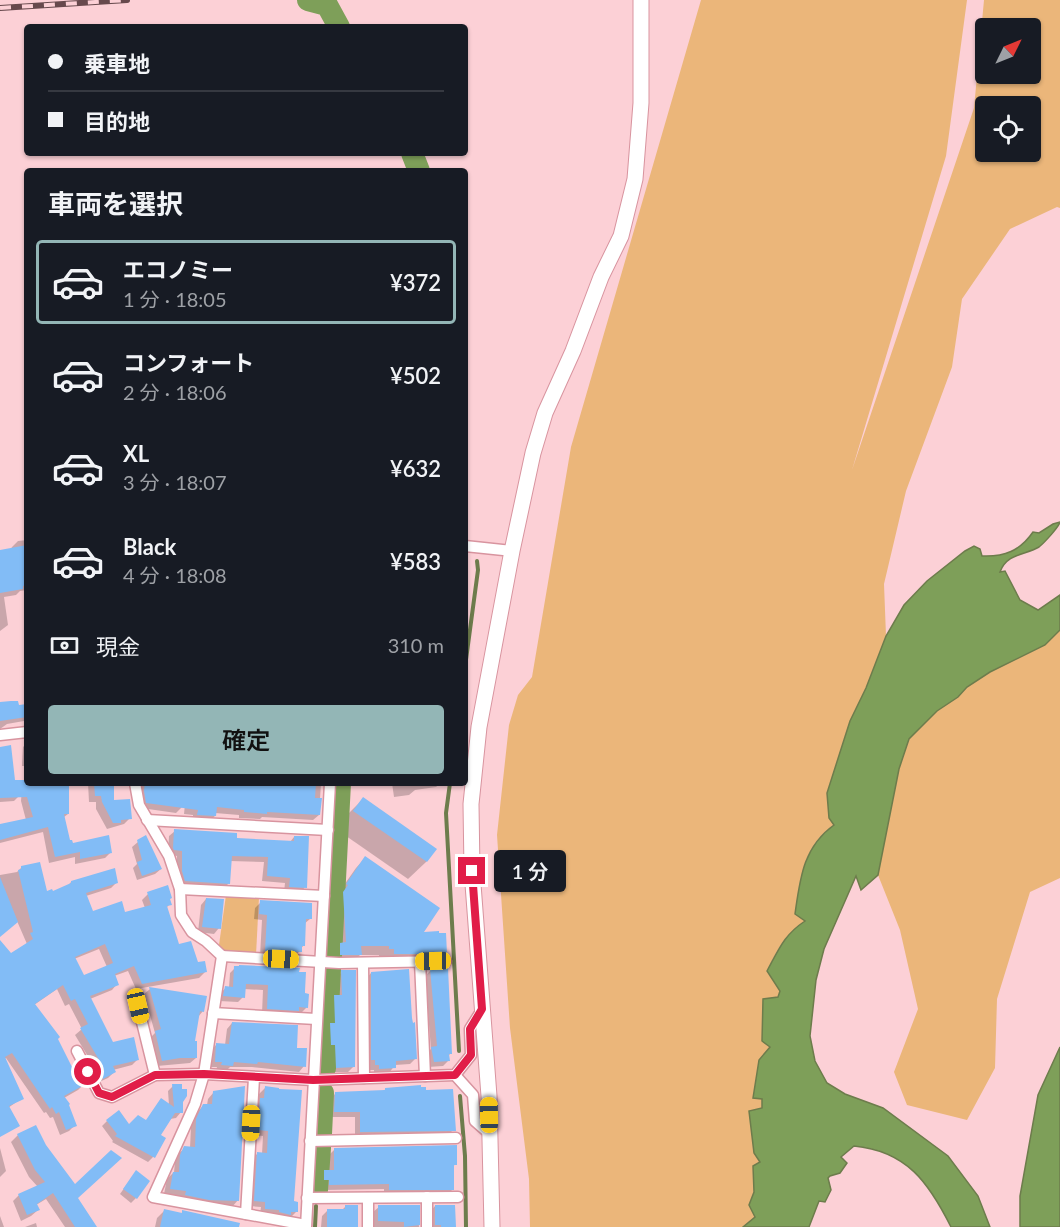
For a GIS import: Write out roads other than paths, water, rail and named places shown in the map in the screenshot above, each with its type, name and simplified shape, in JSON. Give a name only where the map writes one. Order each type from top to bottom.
[{"type":"street","points":[[492,1227],[490,1134],[472,871],[471,804],[479,727],[512,550],[533,453],[543,419],[573,351],[601,277],[621,236],[635,179],[641,103],[641,0]]},
{"type":"street","points":[[468,546],[512,550]]},
{"type":"street","points":[[0,735],[24,732]]},
{"type":"street","points":[[136,786],[140,805],[147,820],[169,856],[180,889],[181,915],[192,932],[222,956],[363,963],[446,961]]},
{"type":"street","points":[[222,956],[204,1074],[195,1104],[153,1197],[306,1226],[330,786]]},
{"type":"street","points":[[147,820],[328,831]]},
{"type":"street","points":[[180,889],[324,896]]},
{"type":"street","points":[[420,961],[425,1076]]},
{"type":"street","points":[[363,963],[364,1078]]},
{"type":"street","points":[[138,1006],[155,1075]]},
{"type":"street","points":[[77,1051],[99,1093],[112,1097],[155,1075],[204,1074],[313,1080],[455,1075],[471,1055],[470,1029],[482,1009]]},
{"type":"street","points":[[213,1013],[316,1019]]},
{"type":"street","points":[[455,1075],[473,1095],[475,1120],[490,1134]]},
{"type":"street","points":[[246,1214],[254,1078]]},
{"type":"street","points":[[310,1141],[456,1138]]},
{"type":"street","points":[[427,1197],[427,1227]]},
{"type":"street","points":[[307,1198],[458,1197]]},
{"type":"street","points":[[368,1198],[368,1227]]},
{"type":"waterway","points":[[308,0],[327,5],[337,24]]},
{"type":"waterway","points":[[413,156],[418,168]]},
{"type":"waterway","points":[[468,645],[478,570],[477,561]]},
{"type":"waterway","points":[[331,956],[340,786]]},
{"type":"waterway","points":[[450,786],[446,813],[459,1051]]},
{"type":"waterway","points":[[325,1068],[330,969]]},
{"type":"waterway","points":[[321,1134],[323,1093]]},
{"type":"waterway","points":[[460,1096],[465,1156],[466,1227]]},
{"type":"waterway","points":[[317,1190],[320,1148]]},
{"type":"waterway","points":[[315,1227],[316,1206]]},
{"type":"railway","points":[[0,8],[127,0]]}]
